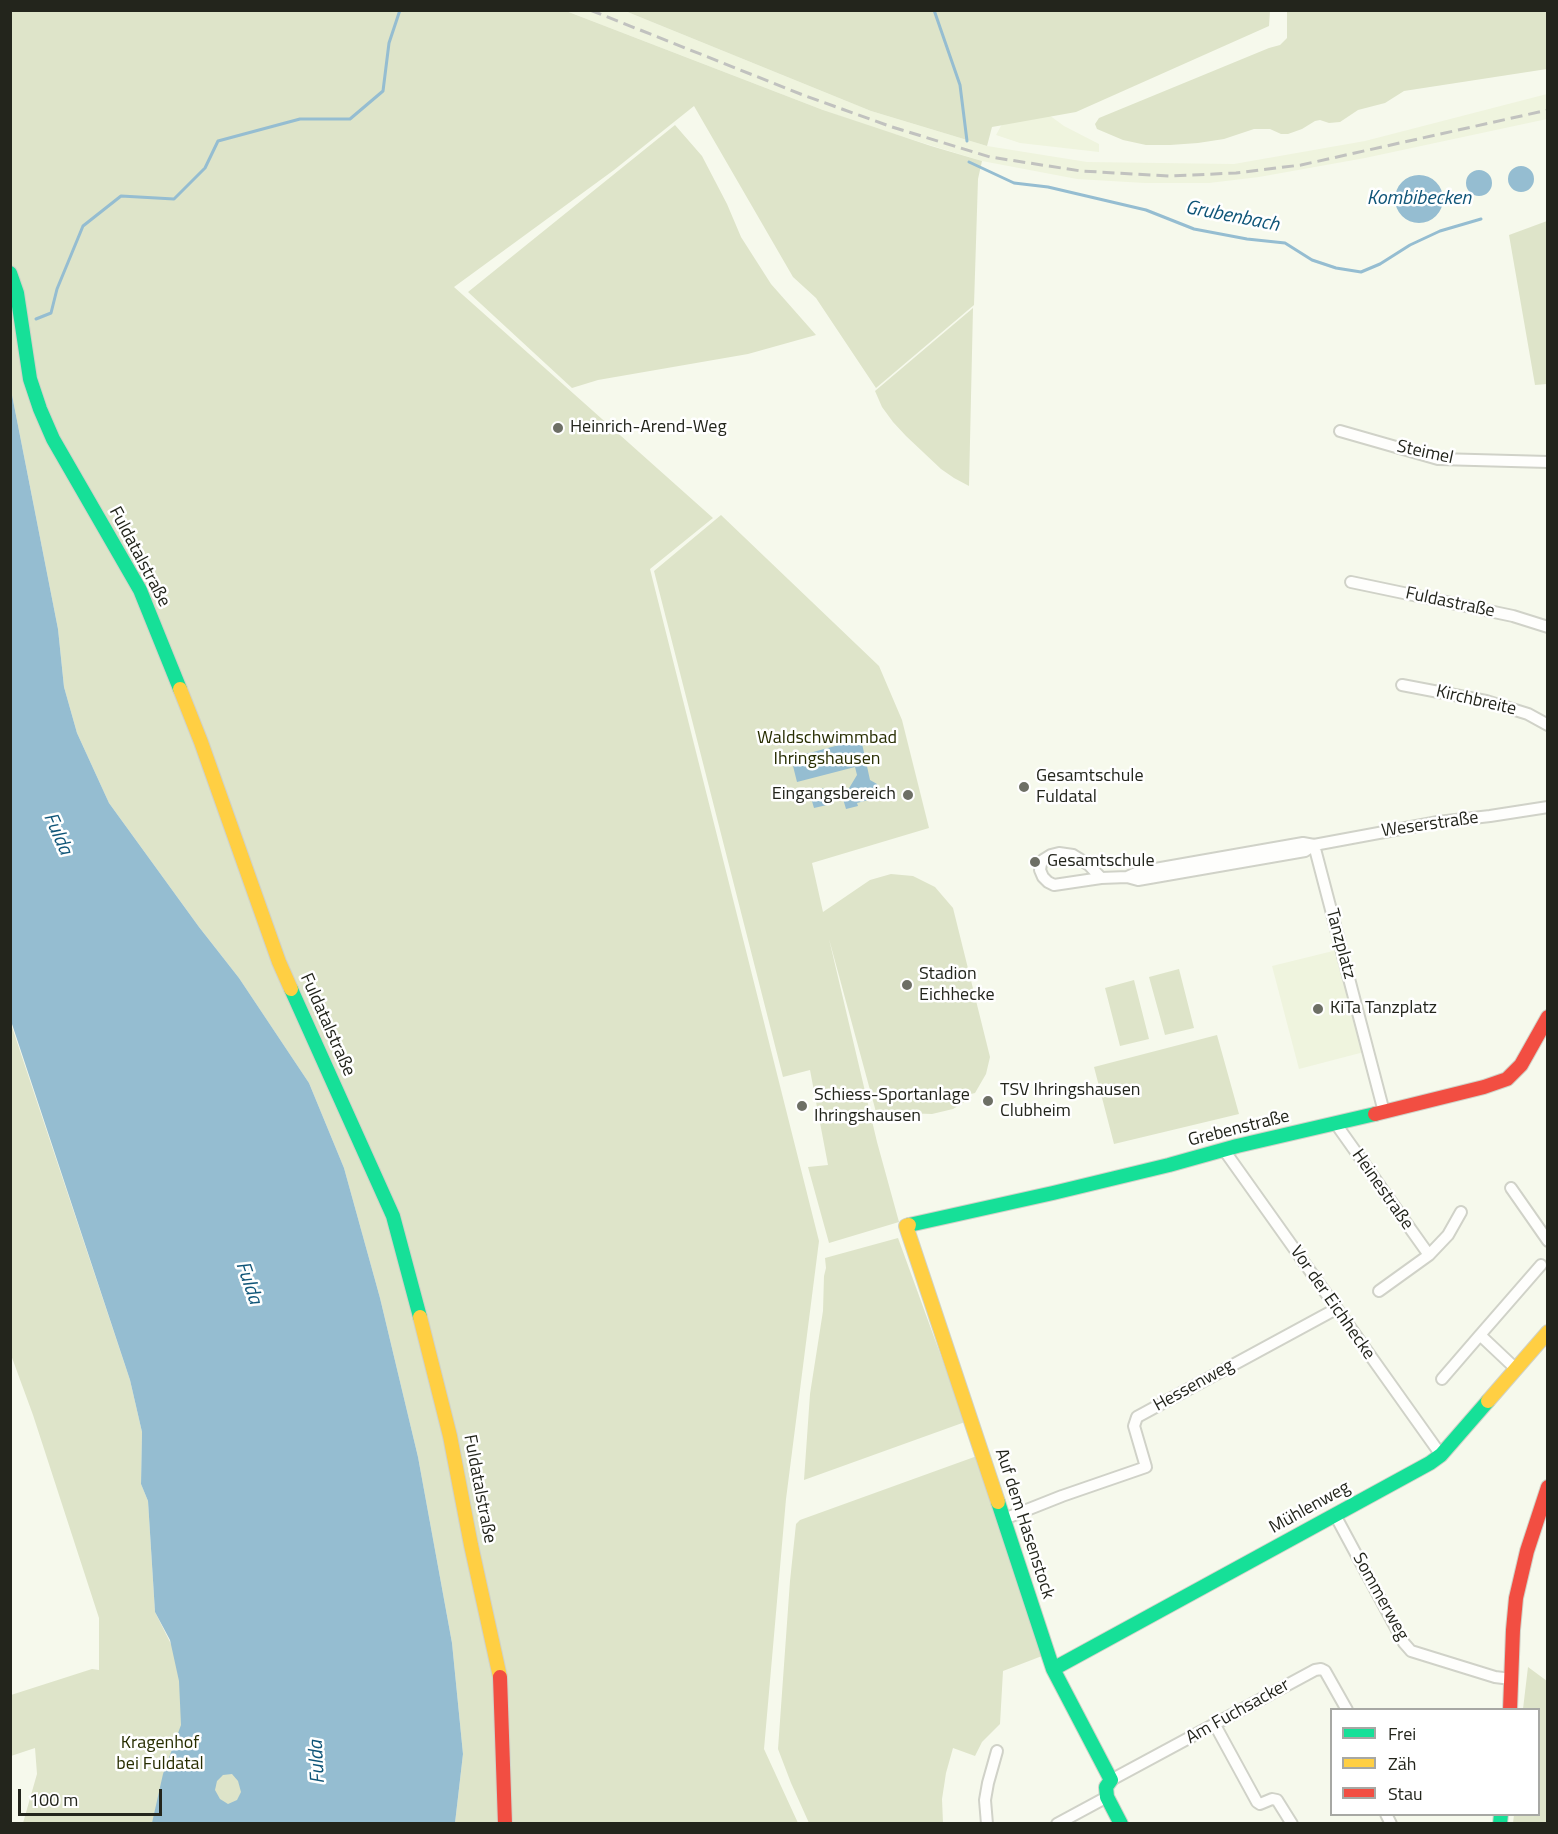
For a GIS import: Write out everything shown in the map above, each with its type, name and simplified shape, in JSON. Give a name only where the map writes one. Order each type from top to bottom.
[{"type":"street","name":"Fuldatalstraße","points":[[10,273],[17,293],[30,379],[40,410],[53,439],[140,590],[201,742],[279,962],[393,1216],[450,1436],[471,1545],[501,1677],[505,1824]]},
{"type":"street","name":"Steimel","points":[[1340,431],[1438,459],[1548,462]]},
{"type":"street","name":"Fuldastraße","points":[[1351,582],[1513,616],[1548,627]]},
{"type":"street","name":"Kirchbreite","points":[[1402,685],[1486,701],[1528,714],[1548,725]]},
{"type":"street","name":"Weserstraße","points":[[1101,878],[1089,865],[1073,855],[1059,853],[1043,860],[1040,870],[1043,877],[1054,885],[1101,878],[1138,880],[1305,851],[1314,845],[1407,827],[1548,807]]},
{"type":"street","name":"Tanzplatz","points":[[1314,845],[1384,1112]]},
{"type":"street","name":"Grebenstraße","points":[[906,1226],[1074,1188],[1484,1088],[1508,1078],[1521,1065],[1548,1017]]},
{"type":"street","name":"Heinestraße","points":[[1336,1124],[1429,1255]]},
{"type":"street","name":"Vor der Eichhecke","points":[[1224,1150],[1441,1455]]},
{"type":"street","points":[[1511,1188],[1548,1241]]},
{"type":"street","points":[[1379,1291],[1429,1255],[1448,1235],[1461,1212]]},
{"type":"street","name":"Auf dem Hasenstock","points":[[906,1226],[1053,1669],[1112,1780]]},
{"type":"street","points":[[1442,1379],[1541,1265]]},
{"type":"street","name":"Hessenweg","points":[[1004,1519],[1146,1467],[1134,1426],[1137,1417],[1336,1309]]},
{"type":"street","name":"Mühlenweg","points":[[1053,1669],[1430,1463],[1441,1455],[1548,1332]]},
{"type":"street","points":[[1479,1335],[1515,1368]]},
{"type":"street","points":[[1510,1708],[1516,1598],[1527,1551],[1548,1487]]},
{"type":"street","name":"Sommerweg","points":[[1335,1515],[1404,1643],[1411,1650],[1495,1677],[1512,1679]]},
{"type":"street","name":"Am Fuchsacker","points":[[1112,1780],[1315,1670],[1325,1671],[1346,1708]]},
{"type":"street","points":[[1215,1725],[1257,1802],[1260,1804],[1272,1799],[1277,1800],[1292,1824]]},
{"type":"street","points":[[987,1824],[985,1800],[997,1751]]},
{"type":"street","points":[[1112,1780],[1106,1787],[1107,1797],[1121,1824]]},
{"type":"street","points":[[1057,1824],[1107,1797]]},
{"type":"shaded area","points":[[566,11],[625,11],[871,111],[987,146],[1087,162],[1234,164],[1365,141],[1547,94],[1547,119],[1365,158],[1259,177],[1209,183],[1145,183],[1077,179],[982,161],[871,127]]},
{"type":"shaded area","points":[[1019,93],[1064,126],[1099,144],[1099,152],[1020,143],[996,135]]},
{"type":"shaded area","name":"KiTa Tanzplatz","points":[[1337,950],[1364,1052],[1299,1069],[1272,966]]},
{"type":"green space","points":[[1270,10],[1269,26],[1076,112],[992,127],[987,146],[871,111],[625,11]]},
{"type":"green space","points":[[10,11],[566,11],[823,110],[982,161],[978,179],[974,305],[876,388],[816,298],[793,277],[694,106],[614,170],[454,287],[713,518],[650,569],[819,1241],[786,1499],[764,1749],[798,1823],[455,1823],[463,1754],[452,1643],[418,1457],[380,1298],[344,1168],[309,1083],[239,978],[109,803],[77,733],[64,687],[58,629],[11,390]]},
{"type":"green space","points":[[1287,11],[1547,11],[1547,69],[1404,91],[1385,103],[1358,110],[1340,122],[1315,121],[1288,134],[1281,134],[1270,129],[1254,129],[1224,139],[1198,143],[1146,145],[1123,140],[1097,129],[1095,124],[1099,118],[1280,45],[1287,38]]},
{"type":"green space","points":[[675,125],[702,156],[741,237],[771,284],[816,335],[748,354],[598,380],[572,388],[468,292]]},
{"type":"green space","points":[[1547,221],[1547,384],[1535,385],[1509,235]]},
{"type":"green space","points":[[973,308],[969,486],[941,469],[906,436],[882,407],[875,391]]},
{"type":"green space","name":"Waldschwimmbad Ihringshausen","points":[[721,515],[879,666],[902,720],[929,828],[812,863],[823,912],[870,880],[891,874],[913,876],[935,887],[953,908],[990,1057],[986,1074],[975,1093],[953,1109],[932,1114],[876,1112],[829,939],[877,1142],[899,1222],[829,1243],[808,1167],[828,1165],[810,1070],[783,1077],[654,571]]},
{"type":"green space","points":[[1179,969],[1194,1028],[1165,1035],[1149,977]]},
{"type":"green space","points":[[1134,980],[1149,1039],[1120,1046],[1105,988]]},
{"type":"green space","name":"Kragenhof bei Fuldatal","points":[[10,1021],[130,1380],[142,1432],[141,1484],[148,1501],[155,1612],[171,1644],[293,1823],[23,1823],[37,1774],[35,1748],[11,1756],[11,1695],[92,1669],[99,1670],[99,1618],[33,1415],[11,1355]]},
{"type":"green space","points":[[1217,1035],[1239,1114],[1114,1144],[1094,1067]]},
{"type":"green space","points":[[898,1238],[965,1422],[804,1480],[810,1394],[823,1311],[825,1258]]},
{"type":"green space","points":[[977,1456],[1042,1656],[1003,1671],[1000,1724],[982,1742],[975,1756],[953,1748],[942,1799],[943,1823],[809,1823],[778,1749],[796,1524],[800,1520]]},
{"type":"green space","points":[[1528,1667],[1547,1681],[1547,1823],[1513,1823],[1514,1816],[1540,1816],[1540,1708],[1523,1708]]},
{"type":"water","points":[[1521,166],[1530,170],[1534,179],[1530,188],[1521,192],[1512,188],[1508,179],[1512,170]]},
{"type":"water","points":[[1479,170],[1488,174],[1492,183],[1488,192],[1479,196],[1470,192],[1466,183],[1470,174]]},
{"type":"water","name":"Kombibecken","points":[[1419,175],[1436,182],[1443,199],[1436,216],[1419,223],[1402,216],[1395,199],[1402,182]]},
{"type":"water","name":"Fulda","points":[[11,390],[58,629],[64,687],[77,733],[109,803],[239,978],[309,1083],[344,1168],[380,1298],[418,1457],[452,1643],[463,1754],[455,1823],[152,1823],[163,1774],[181,1725],[179,1681],[170,1640],[155,1612],[148,1501],[141,1484],[142,1432],[130,1380],[11,1021]],"holes":[[[232,1774],[238,1781],[241,1792],[237,1800],[228,1804],[220,1799],[215,1790],[217,1781],[223,1775]]]},
{"type":"water","points":[[861,739],[870,780],[877,784],[880,797],[857,803],[858,806],[846,809],[841,792],[848,790],[857,775],[855,767],[797,782],[791,758]]},
{"type":"water","points":[[823,788],[827,805],[814,808],[809,791]]},
{"type":"waterway","name":"Grubenbach","points":[[36,319],[51,313],[57,289],[83,226],[121,196],[174,199],[205,168],[218,141],[300,119],[350,119],[383,91],[389,43],[400,10]]},
{"type":"waterway","name":"Grubenbach","points":[[934,10],[960,85],[967,141]]},
{"type":"waterway","name":"Grubenbach","points":[[969,162],[1014,183],[1048,187],[1146,210],[1194,229],[1247,239],[1285,243],[1312,260],[1336,268],[1361,272],[1440,231],[1481,219]]},
{"type":"railway","points":[[590,10],[803,95],[892,127],[990,157],[1081,171],[1170,176],[1236,173],[1301,165],[1548,110]]},
{"type":"traffic: fast","points":[[10,273],[17,293],[30,379],[40,409],[53,439],[140,590],[180,689]]},
{"type":"traffic: fast","points":[[291,989],[393,1216],[420,1317]]},
{"type":"traffic: fast","points":[[909,1225],[1053,1193],[1237,1146],[1375,1114]]},
{"type":"traffic: fast","points":[[1053,1669],[1430,1463],[1441,1455],[1488,1401]]},
{"type":"traffic: fast","points":[[998,1502],[1053,1669],[1111,1780],[1106,1787],[1107,1797],[1121,1824]]},
{"type":"traffic: fast","points":[[1500,1824],[1501,1816]]},
{"type":"traffic: slow","points":[[180,689],[279,962],[291,989]]},
{"type":"traffic: slow","points":[[909,1225],[906,1226],[998,1502]]},
{"type":"traffic: slow","points":[[420,1317],[450,1436],[500,1677]]},
{"type":"traffic: slow","points":[[1488,1401],[1548,1332]]},
{"type":"traffic: jam","points":[[1375,1114],[1484,1087],[1507,1079],[1521,1065],[1548,1017]]},
{"type":"traffic: jam","points":[[1510,1708],[1516,1598],[1527,1551],[1548,1487]]},
{"type":"traffic: jam","points":[[500,1677],[505,1824]]},
{"type":"place","name":"Heinrich-Arend-Weg","points":[[558,428]]},
{"type":"place","name":"Gesamtschule Fuldatal","points":[[1024,787]]},
{"type":"place","name":"Eingangsbereich","points":[[908,795]]},
{"type":"place","name":"Gesamtschule","points":[[1035,862]]},
{"type":"place","name":"Stadion Eichhecke","points":[[907,985]]},
{"type":"place","name":"KiTa Tanzplatz","points":[[1318,1009]]},
{"type":"place","name":"TSV Ihringshausen Clubheim","points":[[988,1101]]},
{"type":"place","name":"Schiess-Sportanlage Ihringshausen","points":[[802,1106]]}]
